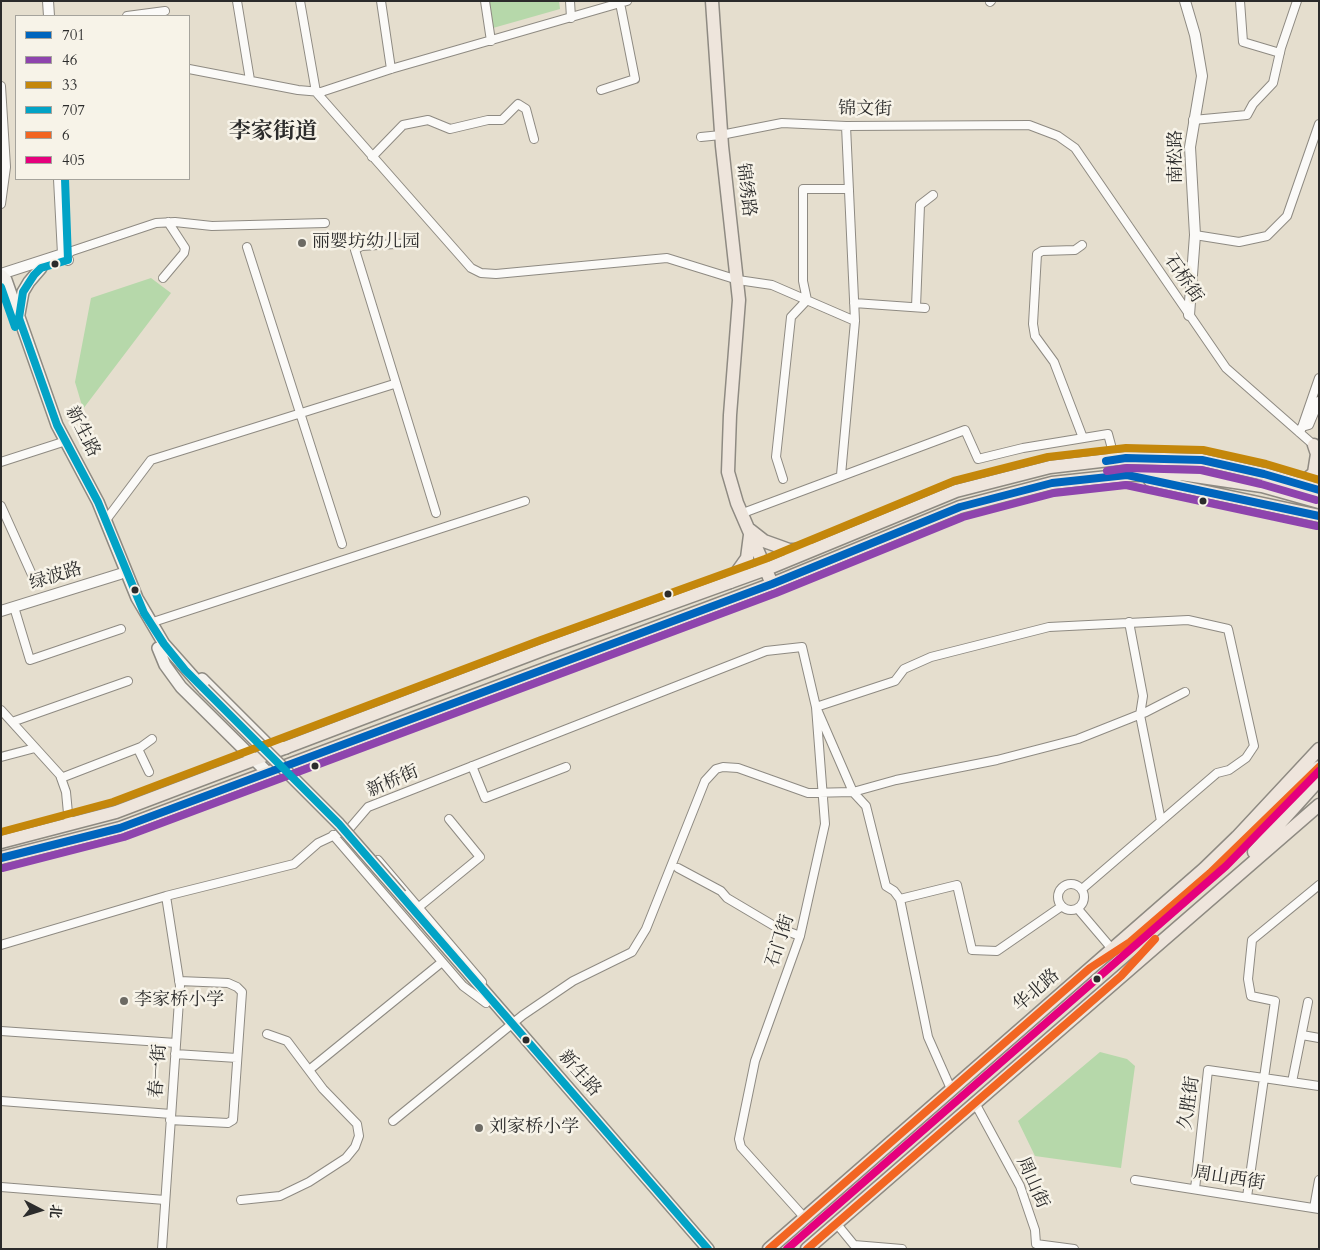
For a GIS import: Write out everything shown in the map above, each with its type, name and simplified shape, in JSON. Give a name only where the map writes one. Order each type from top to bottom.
[{"type":"main road","name":"锦绣路","points":[[712,1],[721,136],[738,280],[738,325],[728,459],[731,486],[772,584]]},
{"type":"main road","points":[[19,318],[23,292],[41,268]]},
{"type":"main road","name":"新生路","points":[[2,279],[19,318],[62,442],[92,505],[139,617],[158,648],[201,692],[339,824],[398,897],[489,1001],[699,1249]]},
{"type":"main road","name":"新生路","points":[[2,279],[41,405],[106,520],[137,598],[150,623],[201,692]]},
{"type":"main road","points":[[1300,484],[1314,473],[1317,454],[1316,447]]},
{"type":"main road","points":[[1,858],[120,828],[240,783],[264,760],[288,748],[766,569],[956,491],[1050,466],[1115,460],[1202,460],[1319,490]]},
{"type":"main road","points":[[1,842],[116,812],[232,769],[549,666],[772,584],[960,508],[1052,483],[1128,475],[1180,474],[1262,486],[1319,502]]},
{"type":"main road","points":[[1128,475],[1319,516]]},
{"type":"main road","points":[[750,530],[764,541],[789,550],[811,550]]},
{"type":"main road","points":[[730,582],[747,558],[750,547],[750,530]]},
{"type":"main road","points":[[150,623],[264,760]]},
{"type":"main road","points":[[158,648],[165,665],[181,687],[235,739],[264,760]]},
{"type":"main road","points":[[232,769],[238,764],[240,758],[235,739]]},
{"type":"main road","name":"华北路","points":[[769,1249],[1237,837],[1319,749]]},
{"type":"main road","points":[[1090,968],[1130,942],[1158,918],[1243,842],[1319,766]]},
{"type":"main road","points":[[1121,976],[1144,949],[1253,853],[1319,780]]},
{"type":"main road","points":[[1262,854],[1319,792]]},
{"type":"main road","points":[[807,1249],[1319,805]]},
{"type":"main road","name":"新生路","points":[[510,1026],[708,1249]]},
{"type":"street","points":[[48,1],[49,15]]},
{"type":"street","points":[[55,1],[56,15]]},
{"type":"street","points":[[146,15],[166,14],[164,1]]},
{"type":"street","points":[[237,1],[250,80]]},
{"type":"street","points":[[300,1],[316,92],[471,268],[481,273],[667,258],[738,280],[772,285],[855,321]]},
{"type":"street","points":[[382,1],[391,69]]},
{"type":"street","points":[[485,1],[491,40]]},
{"type":"street","points":[[570,1],[571,18]]},
{"type":"street","name":"南松路","points":[[1185,1],[1195,35],[1202,76],[1193,120],[1190,147],[1195,234],[1188,315]]},
{"type":"street","points":[[1240,1],[1243,42],[1280,53]]},
{"type":"street","points":[[1193,120],[1247,115],[1253,104],[1273,83],[1280,53],[1297,1]]},
{"type":"street","points":[[190,69],[316,92],[623,2],[635,79],[601,90]]},
{"type":"street","points":[[1,86],[6,167],[1,204]]},
{"type":"street","points":[[372,157],[403,125],[428,120],[450,129],[488,120],[502,120],[518,104],[526,109],[534,139]]},
{"type":"street","name":"锦文街","points":[[701,137],[721,136],[782,123],[846,126],[1029,126]]},
{"type":"street","points":[[1195,234],[1239,242],[1267,236],[1287,216],[1319,124]]},
{"type":"street","points":[[841,475],[855,321],[846,126]]},
{"type":"street","name":"石桥街","points":[[1029,126],[1058,136],[1075,148],[1226,368],[1301,430],[1316,447]]},
{"type":"street","points":[[59,180],[67,255]]},
{"type":"street","points":[[65,180],[67,255]]},
{"type":"street","points":[[807,300],[803,281],[803,189],[849,189]]},
{"type":"street","points":[[916,307],[920,205],[932,195]]},
{"type":"street","points":[[164,278],[184,253],[185,248],[168,222]]},
{"type":"street","points":[[2,279],[156,223],[168,222],[212,226],[325,223]]},
{"type":"street","points":[[412,243],[360,246],[355,250],[394,384],[436,513]]},
{"type":"street","points":[[1082,245],[1075,250],[1042,251],[1037,254],[1033,324],[1035,336],[1054,362],[1082,438]]},
{"type":"street","points":[[247,247],[342,544]]},
{"type":"street","points":[[2,279],[41,268],[67,255]]},
{"type":"street","points":[[783,479],[776,457],[791,316],[807,300]]},
{"type":"street","points":[[854,303],[925,308]]},
{"type":"street","points":[[1301,430],[1319,378]]},
{"type":"street","points":[[106,520],[150,460],[394,384]]},
{"type":"street","points":[[1301,430],[1310,425],[1319,401]]},
{"type":"street","points":[[742,514],[841,475],[966,430],[978,459],[1108,434],[1115,460]]},
{"type":"street","points":[[1,462],[62,442]]},
{"type":"street","points":[[150,623],[525,502]]},
{"type":"street","points":[[1,506],[33,577]]},
{"type":"street","points":[[1,528],[10,526]]},
{"type":"street","name":"绿波路","points":[[1,611],[120,574]]},
{"type":"street","points":[[14,607],[30,660],[121,629]]},
{"type":"street","points":[[951,1089],[928,1037],[900,899],[894,891],[886,886],[866,806],[853,792],[816,706],[895,681],[904,669],[930,657],[1049,627],[1188,620],[1228,629],[1254,746],[1246,758],[1229,770],[1217,773],[1082,889]]},
{"type":"street","points":[[1129,622],[1143,696],[1140,715],[1161,821]]},
{"type":"street","name":"石门街","points":[[802,647],[816,706],[825,824],[800,936],[755,1061],[739,1138],[741,1146],[804,1218]]},
{"type":"street","name":"新桥街","points":[[1,945],[166,896],[294,864],[318,843],[350,828],[368,807],[766,651],[802,647]]},
{"type":"street","points":[[12,722],[128,681]]},
{"type":"street","points":[[393,1121],[510,1026],[573,981],[626,957],[638,946],[705,781],[716,769],[724,766],[738,768],[808,793],[853,792],[896,780],[1040,750],[1078,739],[1140,715],[1185,692]]},
{"type":"street","points":[[1,710],[61,778],[66,792],[69,824]]},
{"type":"street","points":[[61,778],[138,748],[152,739]]},
{"type":"street","points":[[1,757],[35,748]]},
{"type":"street","points":[[138,748],[149,772]]},
{"type":"street","points":[[472,766],[485,798],[566,767]]},
{"type":"street","points":[[419,907],[480,857],[449,819]]},
{"type":"street","points":[[350,828],[476,972],[489,1001]]},
{"type":"street","points":[[332,835],[442,962],[474,996],[489,1001]]},
{"type":"street","points":[[678,868],[721,891],[727,898],[776,927],[800,936]]},
{"type":"street","points":[[1071,883],[1082,889],[1085,898],[1078,909],[1070,910],[1062,906],[1058,898],[1063,886],[1071,883]]},
{"type":"street","points":[[900,899],[957,884],[972,950],[997,950],[1062,906]]},
{"type":"street","points":[[1246,1197],[1275,1001],[1252,996],[1248,979],[1252,940],[1319,885]]},
{"type":"street","name":"春一街","points":[[162,1249],[179,981],[166,896]]},
{"type":"street","points":[[1078,909],[1112,949]]},
{"type":"street","points":[[309,1070],[442,962]]},
{"type":"street","points":[[1,1101],[228,1123],[233,1120],[242,992],[237,986],[228,983],[179,981]]},
{"type":"street","points":[[1292,1082],[1308,1002]]},
{"type":"street","points":[[1,1031],[176,1043]]},
{"type":"street","points":[[241,1200],[280,1196],[296,1189],[346,1158],[355,1148],[358,1136],[357,1124],[323,1089],[287,1041],[267,1034]]},
{"type":"street","points":[[1302,1035],[1319,1038]]},
{"type":"street","points":[[175,1054],[237,1058]]},
{"type":"street","name":"久胜街","points":[[1195,1189],[1208,1070],[1319,1086]]},
{"type":"street","name":"周山街","points":[[975,1103],[1023,1194],[1035,1230],[1036,1244],[1042,1247],[1074,1249]]},
{"type":"street","name":"周山西街","points":[[1135,1180],[1316,1208]]},
{"type":"street","points":[[1316,1208],[1319,1180]]},
{"type":"street","points":[[1,1187],[165,1200]]},
{"type":"street","points":[[836,1223],[854,1245],[902,1249]]},
{"type":"green space","points":[[489,1],[559,1],[560,9],[493,28]]},
{"type":"green space","points":[[151,278],[171,293],[83,409],[75,382],[91,298]]},
{"type":"green space","points":[[1100,1052],[1127,1059],[1135,1066],[1121,1168],[1035,1156],[1018,1121]]},
{"type":"transit line","name":"707","points":[[65,180],[68,260],[41,268],[34,275],[23,292],[19,318],[57,425],[98,502],[144,613],[164,644],[185,670],[339,824],[708,1249]]},
{"type":"transit line","name":"707","points":[[1,287],[15,327]]},
{"type":"transit line","name":"33","points":[[1,832],[113,802],[541,640],[765,559],[954,481],[1048,457],[1126,448],[1203,450],[1266,464],[1319,480]]},
{"type":"transit line","name":"701","points":[[1106,461],[1126,458],[1202,460],[1264,474],[1319,490]]},
{"type":"transit line","name":"46","points":[[1107,471],[1127,468],[1201,470],[1261,484],[1316,500]]},
{"type":"transit line","name":"701","points":[[1,858],[120,828],[772,584],[960,507],[1052,483],[1127,475],[1319,516]]},
{"type":"transit line","name":"46","points":[[3,868],[124,837],[776,593],[963,517],[1054,493],[1126,485],[1317,526]]},
{"type":"transit line","name":"6","points":[[769,1249],[1090,968],[1130,942],[1210,873],[1319,767]]},
{"type":"transit line","name":"405","points":[[787,1249],[1226,866],[1319,771]]},
{"type":"transit line","name":"6","points":[[807,1249],[1121,976],[1155,939]]},
{"type":"place","name":"丽婴坊幼儿园","points":[[302,243]]},
{"type":"place","name":"李家桥小学","points":[[124,1001]]},
{"type":"place","name":"刘家桥小学","points":[[479,1128]]},
{"type":"district","name":"李家街道","points":[[273,133]]}]
